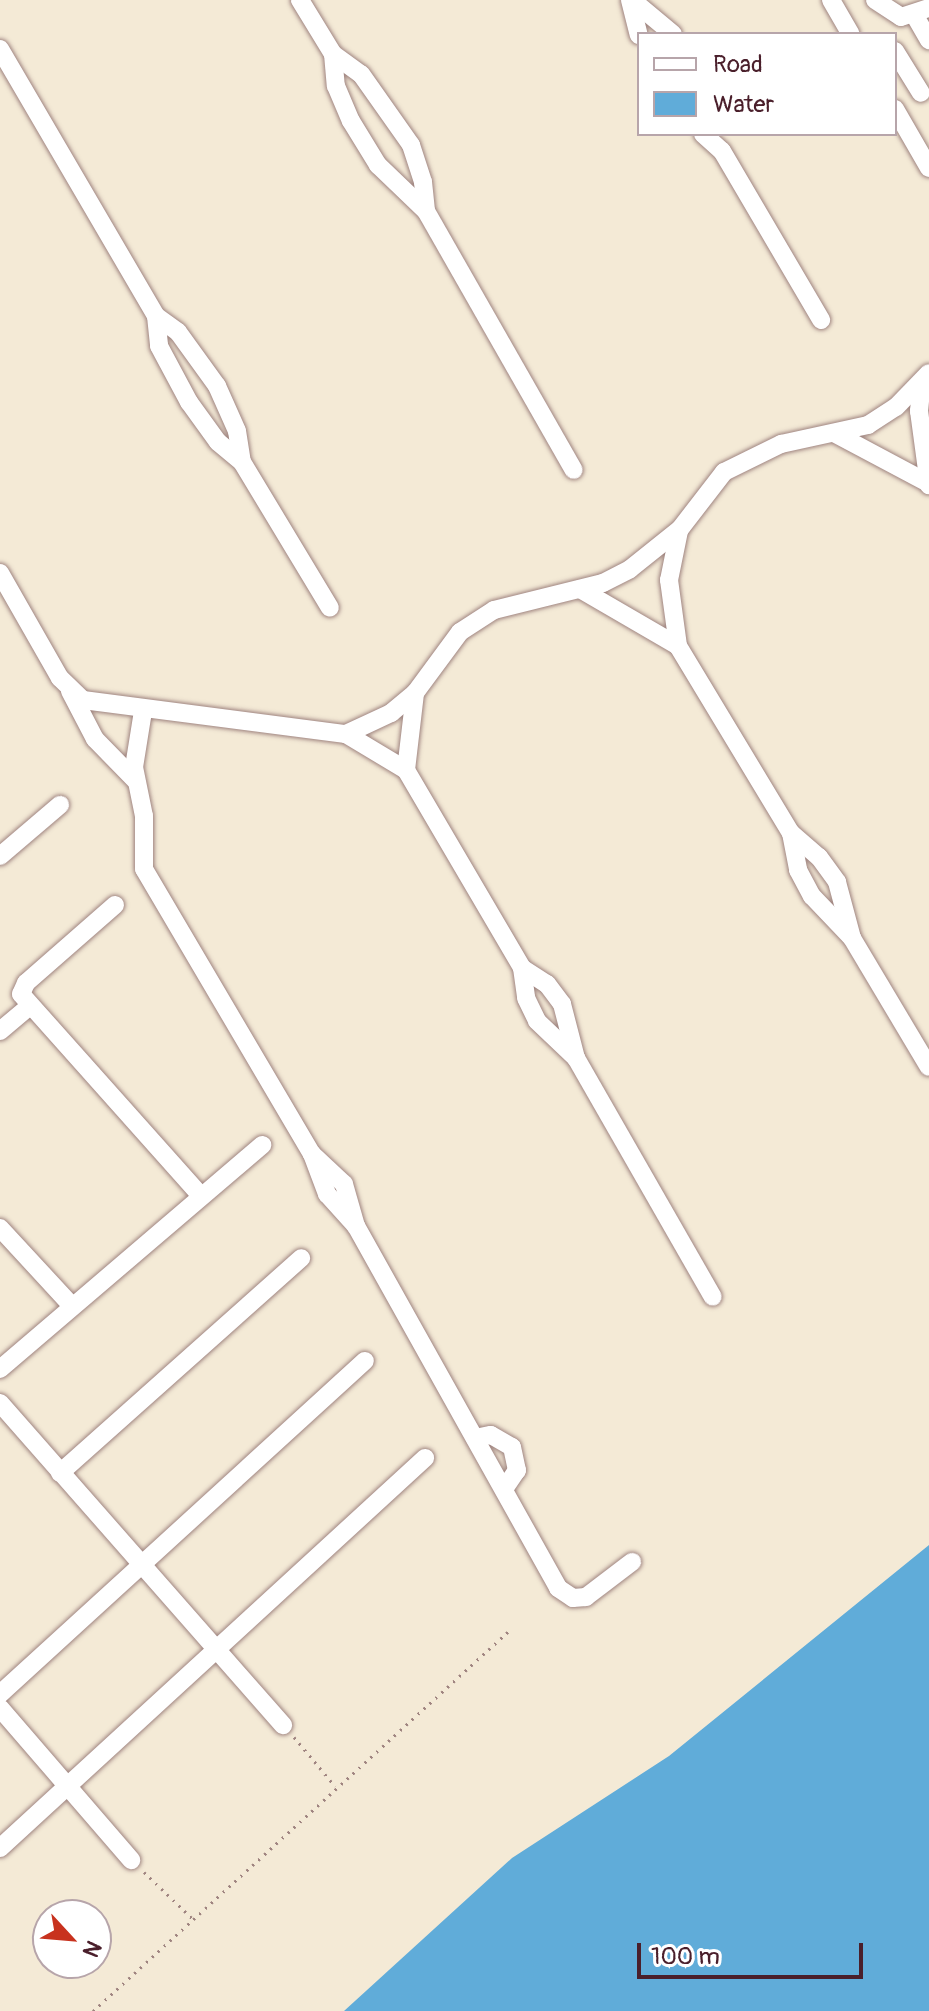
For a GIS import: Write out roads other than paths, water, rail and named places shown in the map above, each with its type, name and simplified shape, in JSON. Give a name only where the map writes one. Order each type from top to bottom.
[{"type":"street","points":[[300,0],[333,54],[361,74],[405,135],[423,182],[426,211]]},
{"type":"street","points":[[631,0],[671,32]]},
{"type":"street","points":[[631,0],[638,32]]},
{"type":"street","points":[[831,0],[850,32]]},
{"type":"street","points":[[875,0],[892,25],[922,12],[929,40]]},
{"type":"street","points":[[0,49],[156,316],[178,332],[217,386],[237,431],[242,462]]},
{"type":"street","points":[[333,54],[336,86],[351,121],[394,184],[426,211],[574,470]]},
{"type":"street","points":[[897,54],[921,93]]},
{"type":"street","points":[[897,112],[929,168]]},
{"type":"street","points":[[721,142],[821,320]]},
{"type":"street","points":[[156,316],[159,346],[189,402],[218,442],[242,462],[330,608]]},
{"type":"street","points":[[346,734],[391,713],[415,693],[460,632],[494,610],[580,589],[630,569],[680,529],[707,490],[742,461],[781,444],[868,425],[926,378]]},
{"type":"street","points":[[926,378],[919,411],[928,484]]},
{"type":"street","points":[[836,434],[928,484]]},
{"type":"street","points":[[680,529],[669,580],[678,646],[791,833],[819,857],[837,882],[852,938]]},
{"type":"street","points":[[0,573],[95,739],[135,780]]},
{"type":"street","points":[[580,589],[678,646]]},
{"type":"street","points":[[70,691],[98,706],[346,734],[406,770],[522,968],[526,998],[537,1021],[576,1058]]},
{"type":"street","points":[[406,770],[415,693]]},
{"type":"street","points":[[143,711],[135,780],[144,816],[146,875],[312,1154],[327,1194],[356,1226],[567,1596],[586,1597],[632,1562]]},
{"type":"street","points":[[0,856],[60,805]]},
{"type":"street","points":[[791,833],[798,870],[812,896],[852,938],[929,1067]]},
{"type":"street","points":[[115,905],[26,983],[21,994],[200,1195]]},
{"type":"street","points":[[522,968],[547,984],[562,1004],[576,1058],[713,1297]]},
{"type":"street","points":[[0,1031],[30,1006]]},
{"type":"street","points":[[0,1369],[262,1145]]},
{"type":"street","points":[[0,1228],[72,1306]]},
{"type":"street","points":[[60,1473],[301,1258]]},
{"type":"street","points":[[0,1694],[365,1361]]},
{"type":"street","points":[[0,1403],[217,1646],[283,1725]]},
{"type":"street","points":[[475,1438],[491,1435],[512,1447],[517,1470],[504,1489]]},
{"type":"street","points":[[0,1848],[425,1458]]},
{"type":"street","points":[[0,1708],[131,1860]]},
{"type":"water","points":[[929,1545],[929,2011],[344,2011],[512,1858],[669,1756]]}]
